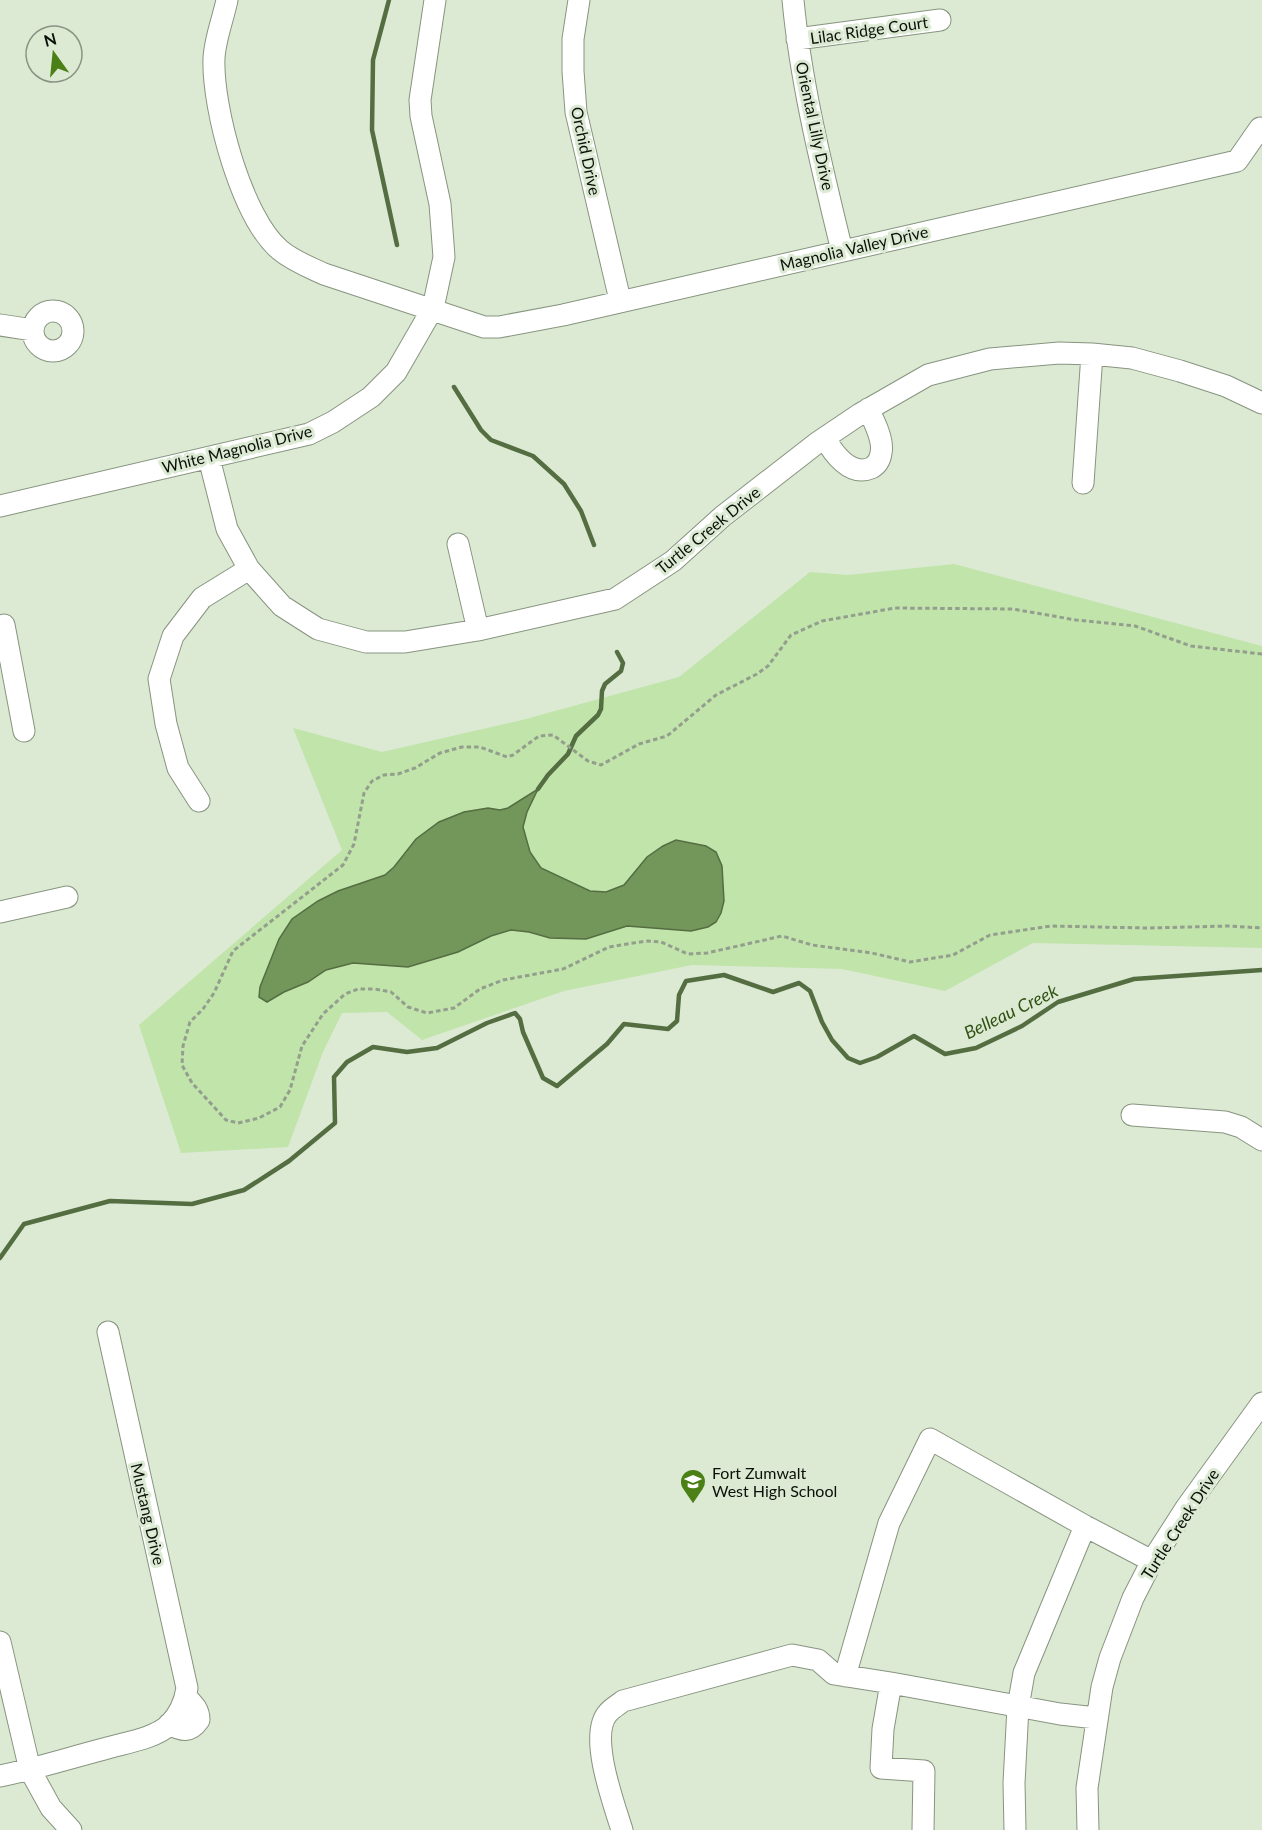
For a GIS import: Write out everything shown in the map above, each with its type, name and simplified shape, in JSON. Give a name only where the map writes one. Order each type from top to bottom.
[{"type":"street","name":"Magnolia Valley Drive","points":[[227,0],[214,56],[214,80],[240,185],[253,216],[266,236],[298,263],[484,327],[500,327],[563,315],[620,300],[1237,161],[1260,128]]},
{"type":"street","name":"White Magnolia Drive","points":[[0,506],[309,434],[371,397],[396,372],[433,308],[444,257],[440,204],[421,116],[420,99],[435,0]]},
{"type":"street","name":"Orchid Drive","points":[[579,0],[573,39],[576,112],[620,300]]},
{"type":"street","name":"Oriental Lilly Drive","points":[[793,0],[797,39],[819,153],[842,251]]},
{"type":"street","name":"Lilac Ridge Court","points":[[797,39],[940,20]]},
{"type":"street","points":[[0,325],[33,330]]},
{"type":"street","name":"Turtle Creek Drive","points":[[209,458],[228,529],[249,569],[282,606],[318,629],[366,642],[405,642],[478,630],[615,599],[672,561],[723,516],[825,438],[868,409],[928,375],[990,359],[1059,353],[1092,354],[1132,358],[1180,371],[1226,386],[1262,403]]},
{"type":"street","points":[[1083,483],[1092,354]]},
{"type":"street","points":[[825,438],[831,450],[857,470],[870,468],[879,462],[882,451],[875,423],[868,409]]},
{"type":"street","points":[[458,544],[478,630]]},
{"type":"street","points":[[199,801],[178,768],[166,724],[159,679],[173,636],[202,598],[249,569]]},
{"type":"street","points":[[1,620],[24,731]]},
{"type":"street","points":[[0,912],[67,897]]},
{"type":"street","points":[[1132,1115],[1225,1122],[1241,1127],[1262,1140]]},
{"type":"street","name":"Mustang Drive","points":[[0,1776],[30,1770],[141,1739],[169,1724],[186,1697],[187,1688],[108,1332]]},
{"type":"street","name":"Turtle Creek Drive","points":[[1088,1830],[1087,1788],[1102,1687],[1110,1658],[1133,1598],[1152,1561],[1186,1508],[1262,1403]]},
{"type":"street","points":[[845,1676],[888,1523],[930,1439],[1152,1561]]},
{"type":"street","points":[[1015,1830],[1014,1783],[1018,1707],[1024,1673],[1085,1526]]},
{"type":"street","points":[[0,1642],[30,1770],[51,1808],[71,1830]]},
{"type":"street","points":[[622,1830],[600,1752],[600,1735],[606,1714],[623,1701],[792,1655],[818,1660],[834,1674],[1018,1707],[1096,1718]]},
{"type":"street","points":[[891,1683],[883,1729],[881,1768],[924,1771],[923,1830]]},
{"type":"path","points":[[1262,654],[1191,646],[1135,626],[1076,620],[1013,609],[896,608],[822,621],[791,635],[768,666],[716,695],[667,736],[639,744],[601,765],[588,761],[553,735],[539,736],[507,757],[480,747],[462,747],[440,753],[415,768],[372,781],[364,793],[354,844],[343,865],[233,951],[214,993],[203,1009],[189,1022],[183,1046],[182,1065],[192,1083],[226,1120],[238,1123],[259,1118],[280,1107],[290,1090],[302,1046],[323,1014],[345,994],[358,989],[391,992],[408,1007],[427,1013],[454,1008],[480,989],[503,980],[562,969],[609,947],[646,941],[661,942],[688,954],[707,953],[782,936],[812,945],[872,953],[910,962],[953,955],[990,935],[1051,926],[1262,928]]},
{"type":"shaded area","points":[[954,564],[1262,646],[1262,948],[1033,943],[945,991],[842,969],[692,965],[564,991],[422,1040],[387,1012],[342,1013],[323,1052],[288,1147],[181,1153],[139,1025],[342,850],[293,728],[382,752],[522,720],[679,677],[810,572],[848,575]]},
{"type":"shaded area","points":[[538,789],[523,827],[530,852],[541,868],[590,891],[606,892],[624,885],[647,857],[676,840],[706,846],[716,852],[722,866],[724,901],[716,922],[708,927],[691,931],[627,926],[586,939],[550,938],[511,930],[491,936],[458,952],[408,967],[353,963],[326,970],[308,982],[267,1002],[259,997],[260,987],[279,939],[292,919],[318,901],[338,891],[385,875],[416,839],[439,822],[464,812],[488,808],[500,810],[508,808]]},
{"type":"waterway","points":[[389,0],[373,60],[372,130],[397,245]]},
{"type":"waterway","points":[[454,387],[481,430],[491,440],[533,456],[564,484],[581,511],[594,545]]},
{"type":"waterway","points":[[538,789],[568,754],[576,736],[598,715],[605,684],[621,671],[623,663],[617,652]]},
{"type":"waterway","name":"Belleau Creek","points":[[0,1258],[24,1224],[110,1201],[192,1204],[244,1190],[289,1161],[335,1123],[334,1077],[347,1062],[373,1047],[407,1052],[437,1048],[487,1023],[515,1013],[520,1019],[523,1032],[543,1078],[557,1086],[607,1044],[624,1024],[668,1029],[677,1021],[679,995],[686,981],[724,975],[773,992],[799,983],[810,991],[832,1040],[848,1058],[860,1063],[877,1057],[914,1036],[945,1054],[976,1048],[1022,1026],[1058,1002],[1134,979],[1262,970]]},
{"type":"place","name":"Fort Zumwalt West High School","points":[[693,1505]]}]
